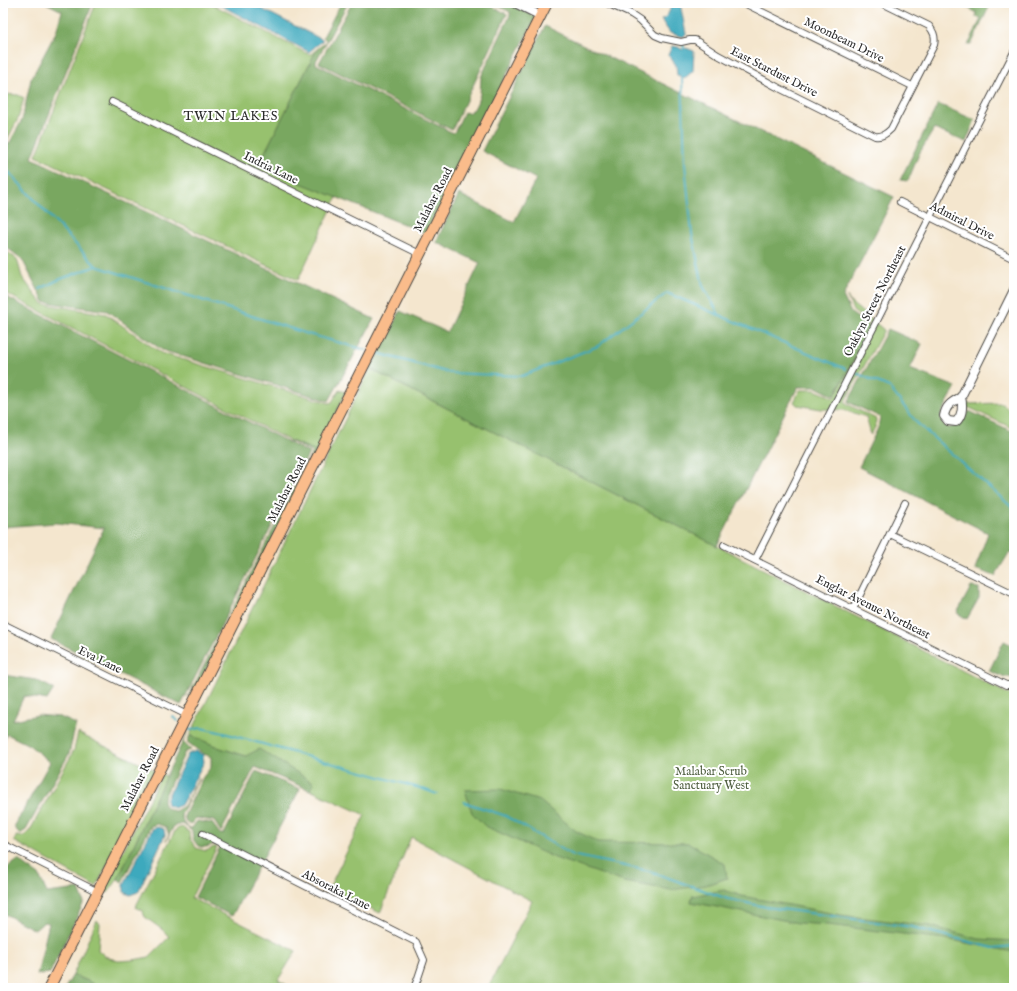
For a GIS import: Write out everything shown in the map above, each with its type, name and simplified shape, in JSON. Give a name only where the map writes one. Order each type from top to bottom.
[{"type":"main road","name":"Malabar Road","points":[[49,988],[548,3]]},
{"type":"street","points":[[515,3],[541,16]]},
{"type":"street","name":"East Stardust Drive","points":[[607,3],[631,14],[656,35],[662,38],[684,41],[695,40],[718,56],[875,136],[887,133],[891,129],[912,86]]},
{"type":"street","name":"Moonbeam Drive","points":[[744,3],[912,86]]},
{"type":"street","points":[[882,3],[929,26],[934,33],[934,45],[912,86]]},
{"type":"street","name":"Oaklyn Street Northeast","points":[[755,560],[1014,52]]},
{"type":"street","name":"Indria Lane","points":[[112,102],[420,254]]},
{"type":"street","name":"Admiral Drive","points":[[900,202],[1014,259]]},
{"type":"street","points":[[961,397],[1014,290]]},
{"type":"street","points":[[853,609],[905,503]]},
{"type":"street","points":[[890,534],[1014,594]]},
{"type":"street","name":"Englar Avenue Northeast","points":[[724,545],[1006,685],[1014,685]]},
{"type":"street","name":"Eva Lane","points":[[3,624],[187,715]]},
{"type":"street","name":"Absoraka Lane","points":[[203,834],[416,942],[424,960],[414,988]]},
{"type":"street","points":[[3,844],[98,892]]},
{"type":"green space","points":[[46,3],[93,3],[32,158],[374,319],[329,401],[162,350],[107,311],[44,302],[22,259],[3,245],[3,142],[9,144],[22,120],[31,79],[56,32],[62,11]]},
{"type":"green space","points":[[96,3],[210,3],[308,54],[311,54],[317,49],[258,166],[337,197],[298,280],[36,156]]},
{"type":"green space","points":[[341,3],[348,3],[316,61],[316,64],[453,133],[464,112],[468,113],[474,109],[477,103],[480,94],[481,77],[510,15],[510,12],[492,3],[507,3],[536,17],[426,233],[258,166],[317,49],[326,42],[323,37]]},
{"type":"green space","points":[[352,3],[486,3],[507,14],[452,130],[319,63]]},
{"type":"green space","points":[[959,3],[991,3],[971,45],[968,45],[981,19],[976,17],[977,13]]},
{"type":"green space","points":[[545,26],[894,197],[843,296],[851,313],[871,327],[834,396],[816,387],[798,387],[717,546],[370,369],[400,311],[447,332],[480,263],[436,242],[459,194],[514,222],[536,179],[482,151]]},
{"type":"green space","points":[[3,94],[18,95],[24,98],[18,119],[7,140],[3,139]]},
{"type":"green space","points":[[938,104],[975,120],[966,142],[934,129],[919,154],[908,181],[900,180]]},
{"type":"green space","points":[[3,249],[17,259],[22,277],[44,304],[106,314],[161,353],[329,403],[332,402],[339,390],[346,392],[317,451],[288,440],[3,292]]},
{"type":"green space","points":[[3,295],[309,453],[181,705],[51,639],[104,528],[56,523],[3,527]]},
{"type":"green space","points":[[847,296],[850,302],[884,330],[845,401],[847,404],[876,419],[875,427],[871,435],[866,417],[845,410],[821,409],[797,405],[794,402],[800,390],[815,390],[834,398],[872,325],[853,311]]},
{"type":"green space","points":[[888,329],[922,344],[910,369],[956,387],[941,414],[941,421],[949,428],[961,424],[969,411],[1014,432],[1014,554],[1009,553],[995,576],[975,569],[988,533],[859,467],[878,428],[880,417],[848,402]]},
{"type":"green space","name":"Malabar Scrub Sanctuary West","points":[[370,369],[1014,697],[1014,988],[488,988],[532,901],[411,837],[380,913],[329,888],[365,815],[310,790],[313,782],[246,756],[220,748],[190,735]]},
{"type":"green space","points":[[1002,403],[1014,414],[1014,429],[970,408],[966,409],[966,404]]},
{"type":"green space","points":[[288,440],[317,451],[202,678],[188,697],[312,453]]},
{"type":"green space","points":[[971,587],[979,588],[979,598],[967,619],[957,613]]},
{"type":"green space","points":[[1004,641],[1014,646],[1014,678],[1001,676],[989,671]]},
{"type":"green space","points":[[3,675],[36,680],[54,689],[47,700],[24,696],[13,720],[38,715],[60,717],[76,724],[69,754],[26,830],[20,834],[14,827],[50,762],[29,745],[7,734],[3,742]]},
{"type":"green space","points":[[188,731],[183,742],[191,750],[185,752],[163,800],[164,805],[168,809],[175,811],[184,806],[199,778],[181,815],[184,824],[189,828],[192,828],[197,821],[212,823],[220,834],[224,834],[256,771],[300,789],[232,916],[195,897],[220,847],[216,844],[207,847],[198,846],[193,839],[192,831],[183,824],[174,826],[166,841],[169,835],[166,827],[157,824],[151,826],[122,882],[118,879]]},
{"type":"green space","points":[[78,733],[155,771],[96,887],[14,841],[17,835],[22,837],[29,832],[74,750]]},
{"type":"green space","points":[[190,735],[220,748],[246,756],[259,749],[314,783],[310,790],[255,767],[221,832],[214,821],[196,818],[190,825],[186,822],[184,816],[203,777],[211,767],[211,757],[202,753],[187,742]]},
{"type":"green space","points":[[162,774],[166,776],[118,879],[108,893],[103,890]]},
{"type":"green space","points":[[500,789],[540,801],[576,831],[598,842],[689,843],[725,864],[727,878],[706,885],[671,890],[624,882],[555,858],[485,826],[472,813],[465,790]]},
{"type":"green space","points":[[182,827],[189,832],[190,839],[196,848],[206,851],[217,847],[191,898],[296,951],[278,980],[292,988],[100,988],[73,975],[97,920],[100,924],[98,950],[105,956],[118,961],[149,957],[169,937],[164,931],[145,917],[142,910],[136,908],[176,829]]},
{"type":"green space","points":[[18,860],[39,875],[47,893],[79,889],[84,902],[50,973],[37,975],[49,923],[44,922],[35,930],[3,913],[3,871]]},
{"type":"green space","points":[[724,890],[742,896],[841,915],[930,926],[979,939],[1014,941],[1014,952],[945,939],[828,925],[798,923],[691,902],[692,896]]},
{"type":"green space","points":[[73,975],[88,981],[100,988],[65,988]]},
{"type":"water","points":[[216,3],[250,3],[323,40],[309,52]]},
{"type":"water","points":[[671,3],[680,3],[686,34],[683,37],[670,33],[661,20],[668,13]]},
{"type":"water","points":[[672,46],[683,50],[686,48],[694,51],[693,71],[685,78],[677,75],[676,65],[668,55]]},
{"type":"water","points":[[196,751],[203,755],[204,762],[181,805],[174,808],[167,805],[166,800],[188,754]]},
{"type":"water","points":[[158,827],[164,829],[165,835],[138,892],[130,895],[124,892],[124,884],[153,828]]},
{"type":"waterway","points":[[683,44],[684,50]]},
{"type":"waterway","points":[[682,77],[685,164],[692,234],[703,286],[720,316]]},
{"type":"waterway","points":[[3,166],[96,266],[308,334],[366,350]]},
{"type":"waterway","points":[[40,289],[58,280],[96,266]]},
{"type":"waterway","points":[[377,353],[450,373],[522,376],[598,346],[667,293],[846,369]]},
{"type":"waterway","points":[[3,313],[7,310]]},
{"type":"waterway","points":[[856,373],[889,387],[917,423],[1014,509]]},
{"type":"waterway","points":[[173,717],[178,721]]},
{"type":"waterway","points":[[187,728],[190,730],[201,728],[224,733],[437,794]]},
{"type":"waterway","points":[[464,802],[506,816],[572,855],[649,871],[728,899],[766,907],[912,927],[993,948],[1014,946]]},
{"type":"district","name":"TWIN LAKES","points":[[231,116]]}]
